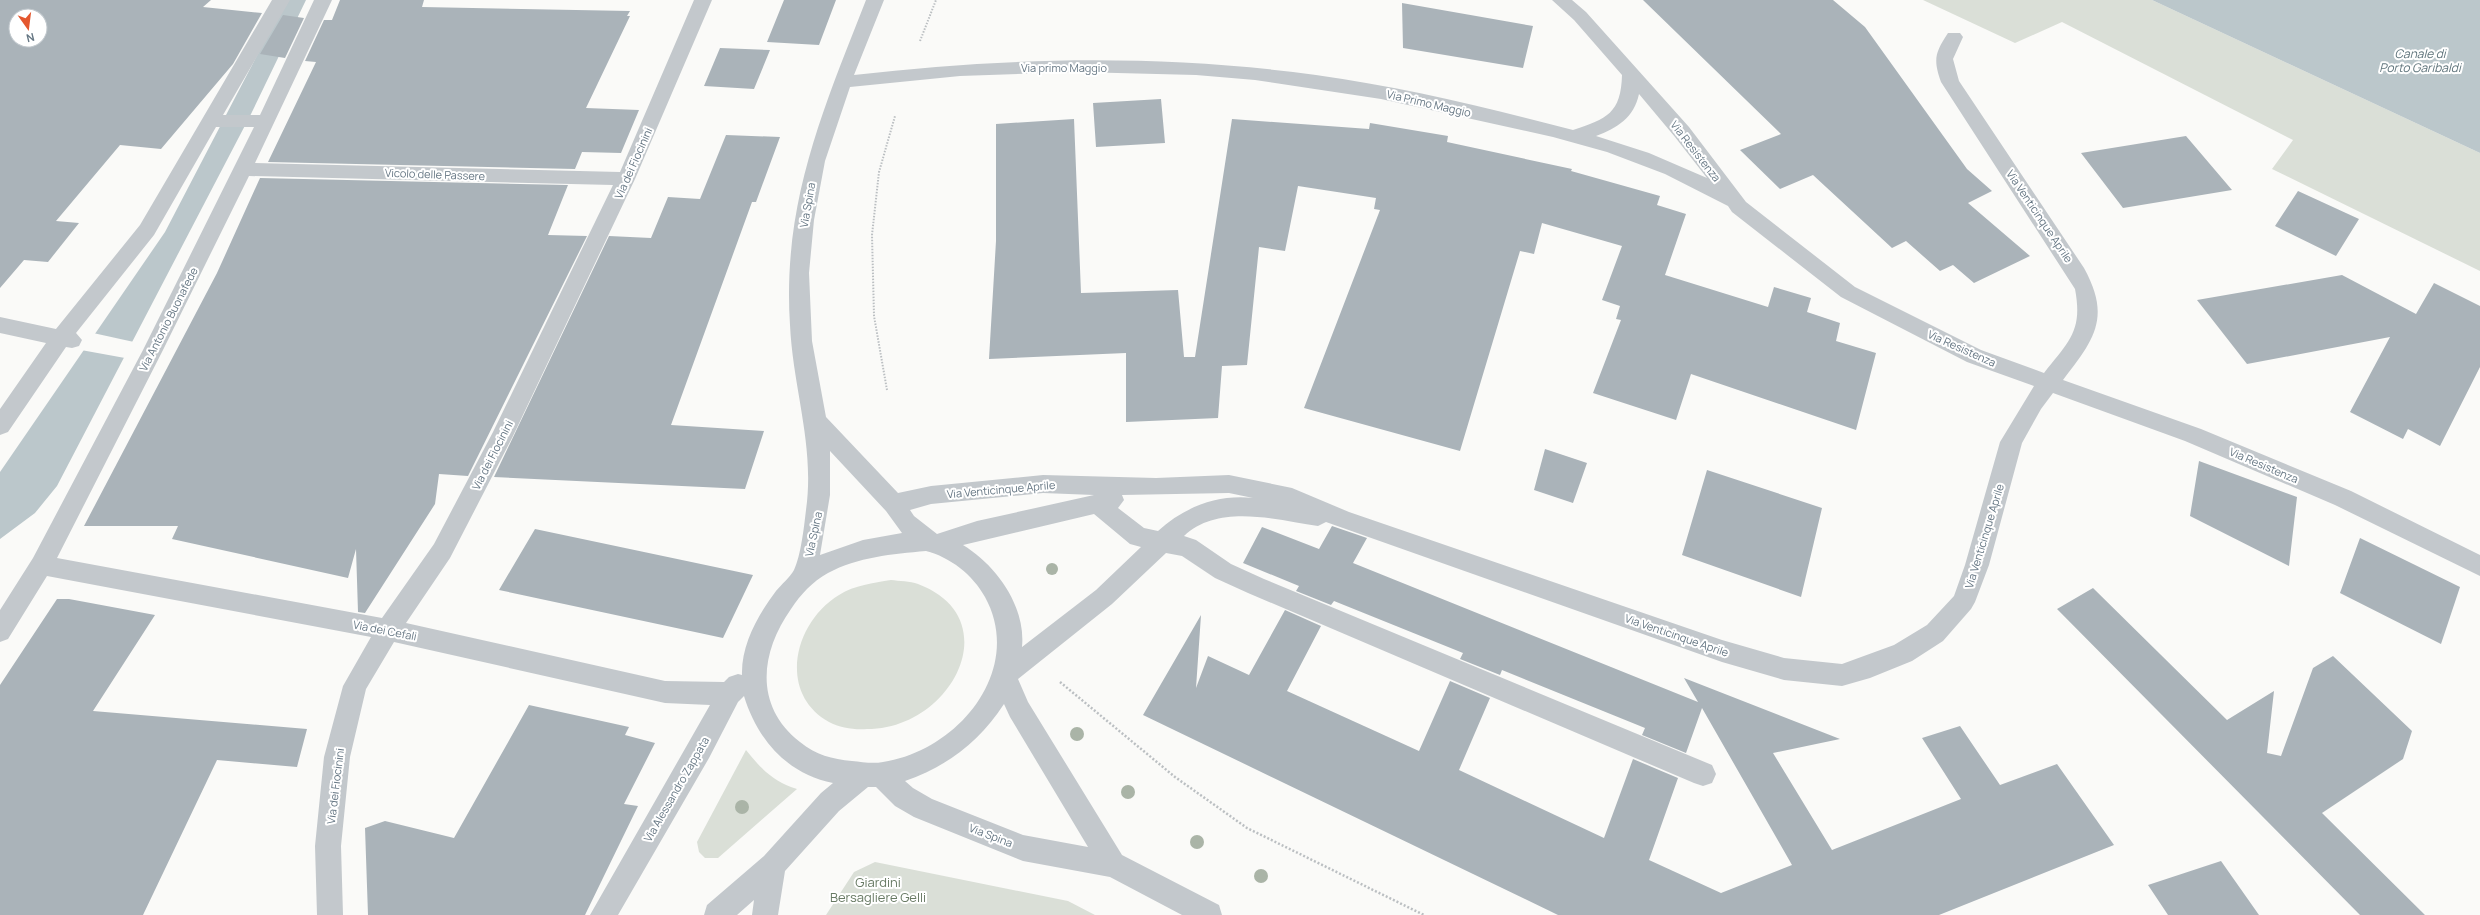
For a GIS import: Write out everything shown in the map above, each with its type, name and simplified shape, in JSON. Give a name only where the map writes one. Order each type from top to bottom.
[{"type":"street","points":[[0,426],[67,339],[147,230],[216,121],[281,0]]},
{"type":"street","name":"Via Antonio Buonafede","points":[[0,631],[41,565],[146,350],[244,169],[259,121],[323,0]]},
{"type":"street","name":"Via dei Fiocinini","points":[[330,915],[328,846],[337,757],[355,686],[388,630],[442,551],[502,436],[626,179],[702,0]]},
{"type":"street","name":"Via Spina","points":[[804,576],[820,504],[819,445],[800,326],[802,238],[810,184],[843,82],[875,0]]},
{"type":"street","name":"Via Resistenza","points":[[1561,0],[1580,16],[1682,132],[1739,207],[1848,292],[1974,356],[2193,435],[2336,495],[2480,566]]},
{"type":"street","name":"Via Venticinque Aprile","points":[[894,504],[931,495],[1043,484],[1156,487],[1229,484],[1292,497],[1342,519],[1722,651],[1784,669],[1842,675],[1870,667],[1903,653],[1935,633],[1963,602],[1977,565],[2011,442],[2033,403],[2072,353],[2086,328],[2089,310],[2085,289],[2073,266],[1950,82],[1942,62],[1945,49],[1954,37]]},
{"type":"street","name":"Via primo Maggio","points":[[843,82],[937,71],[1037,66],[1146,67],[1246,73],[1286,78]]},
{"type":"street","points":[[1571,137],[1598,128],[1617,118],[1628,106],[1632,94],[1631,73]]},
{"type":"street","name":"Via Primo Maggio","points":[[1286,78],[1389,94],[1611,147],[1665,165],[1698,180],[1739,207]]},
{"type":"street","points":[[216,121],[259,121]]},
{"type":"street","name":"Vicolo delle Passere","points":[[244,169],[626,179]]},
{"type":"street","points":[[0,325],[67,339]]},
{"type":"street","points":[[717,915],[773,865],[830,802],[873,775],[928,760],[951,747],[971,730],[988,711],[1006,675],[1012,646],[1010,625],[999,594],[983,574],[962,557],[932,542],[906,523],[894,504],[814,419]]},
{"type":"street","name":"Via Venticinque Aprile","points":[[804,576],[834,559],[885,544],[932,542],[1099,504],[1156,487]]},
{"type":"street","points":[[1099,504],[1138,537],[1188,548],[1223,571],[1250,583],[1703,774]]},
{"type":"street","name":"Via Venticinque Aprile","points":[[1006,675],[1104,597],[1178,527],[1210,510],[1238,506],[1342,519]]},
{"type":"street","name":"Via dei Cefali","points":[[41,565],[388,630],[665,692],[729,694]]},
{"type":"street","points":[[804,576],[774,610],[759,640],[753,667],[755,693],[761,711],[770,729],[783,745],[799,758],[819,767],[873,775]]},
{"type":"street","name":"Via Alessandro Zappata","points":[[603,915],[700,750],[729,694],[753,667]]},
{"type":"street","points":[[1006,675],[1019,709],[1113,864]]},
{"type":"street","name":"Via Spina","points":[[873,775],[904,797],[923,808],[1023,848],[1077,859],[1113,864],[1210,915]]},
{"type":"street","points":[[765,915],[773,865]]},
{"type":"path","points":[[918,47],[936,0]]},
{"type":"path","points":[[887,390],[874,316],[872,235],[879,172],[895,116]]},
{"type":"path","points":[[1038,648],[1060,683],[1175,777],[1247,828],[1424,915]]},
{"type":"green space","points":[[1923,0],[2152,0],[2480,153],[2480,271],[2272,169],[2293,140],[2062,22],[2015,43]]},
{"type":"green space","points":[[891,580],[918,584],[945,600],[960,621],[964,645],[958,669],[944,692],[924,711],[897,724],[867,729],[853,729],[838,726],[829,722],[813,709],[802,694],[797,676],[798,658],[802,639],[811,622],[824,607],[839,595],[871,583]]},
{"type":"green space","points":[[746,750],[768,774],[781,783],[797,789],[718,858],[705,858],[699,852],[697,842]]},
{"type":"green space","name":"Giardini Bersagliere Gelli","points":[[875,862],[1068,901],[1095,915],[826,915],[854,872]]},
{"type":"water","points":[[286,0],[306,0],[251,114],[57,486],[35,513],[0,539],[0,472],[165,232]]},
{"type":"water","name":"Canale di Porto Garibaldi","points":[[2152,0],[2480,0],[2480,153]]},
{"type":"pier","points":[[93,333],[134,342],[125,358],[81,350]]},
{"type":"building","points":[[0,0],[211,0],[203,7],[262,13],[233,64],[161,149],[120,145],[56,221],[79,223],[48,262],[24,260],[0,288]]},
{"type":"building","points":[[340,0],[424,0],[422,7],[630,11],[627,16],[630,16],[586,108],[639,110],[621,153],[582,152],[575,169],[268,162],[316,62],[305,61],[324,20],[332,20]]},
{"type":"building","points":[[784,0],[836,0],[819,45],[767,42]]},
{"type":"building","points":[[1643,0],[1833,0],[1865,27],[1967,169],[1992,191],[1968,203],[2030,256],[1974,283],[1953,265],[1940,271],[1906,241],[1892,248],[1813,175],[1780,189],[1740,150],[1781,134]]},
{"type":"building","points":[[1402,3],[1533,26],[1523,68],[1403,48]]},
{"type":"building","points":[[283,15],[304,18],[285,58],[260,54]]},
{"type":"building","points":[[720,48],[770,50],[754,89],[704,86]]},
{"type":"building","points":[[1161,99],[1165,143],[1096,147],[1093,103]]},
{"type":"building","points":[[1074,119],[1081,293],[1178,290],[1184,357],[1195,357],[1232,119],[1369,129],[1370,123],[1448,136],[1447,142],[1572,169],[1571,171],[1660,196],[1657,205],[1686,214],[1665,275],[1768,307],[1774,287],[1811,298],[1807,312],[1840,323],[1836,341],[1876,353],[1856,430],[1691,374],[1676,420],[1593,393],[1621,320],[1616,319],[1620,306],[1602,300],[1622,246],[1542,223],[1534,254],[1520,251],[1460,451],[1304,408],[1380,210],[1374,209],[1376,198],[1298,186],[1285,251],[1259,247],[1247,365],[1222,366],[1218,418],[1126,422],[1126,353],[989,359],[996,241],[996,124]]},
{"type":"building","points":[[726,135],[780,137],[756,202],[752,202],[671,425],[764,431],[745,489],[494,477],[609,236],[651,238],[668,197],[700,199]]},
{"type":"building","points":[[2186,136],[2232,190],[2123,208],[2081,153]]},
{"type":"building","points":[[260,178],[568,185],[548,235],[587,236],[468,476],[439,474],[435,504],[365,613],[358,612],[356,549],[348,578],[172,539],[178,526],[84,526],[217,273]]},
{"type":"building","points":[[2298,191],[2359,219],[2336,256],[2275,226]]},
{"type":"building","points":[[2342,275],[2416,314],[2434,283],[2480,306],[2480,367],[2440,446],[2408,429],[2403,439],[2350,412],[2390,337],[2247,364],[2197,300]]},
{"type":"building","points":[[1545,449],[1587,463],[1573,503],[1534,490]]},
{"type":"building","points":[[2199,461],[2297,497],[2289,566],[2190,516]]},
{"type":"building","points":[[1707,470],[1822,508],[1801,597],[1682,555]]},
{"type":"building","points":[[1332,526],[1367,538],[1353,563],[1698,702],[1684,678],[1840,739],[1773,753],[1832,850],[1961,799],[1922,738],[1960,726],[2000,785],[2057,764],[2114,845],[1939,915],[1558,915],[1143,715],[1201,615],[1196,688],[1208,656],[1249,675],[1285,610],[1321,626],[1287,691],[1419,751],[1450,681],[1490,698],[1459,770],[1604,838],[1633,759],[1678,778],[1649,860],[1721,893],[1792,865],[1702,708],[1686,753],[1642,735],[1645,728],[1502,670],[1500,675],[1460,659],[1463,653],[1334,601],[1331,605],[1296,591],[1299,586],[1243,563],[1262,527],[1319,549]]},
{"type":"building","points":[[535,529],[753,575],[723,638],[499,590]]},
{"type":"building","points":[[2360,538],[2460,587],[2441,644],[2340,593]]},
{"type":"building","points":[[2093,588],[2227,720],[2274,691],[2267,753],[2281,756],[2313,668],[2333,656],[2412,731],[2403,759],[2322,813],[2425,915],[2360,915],[2057,609]]},
{"type":"building","points":[[57,599],[69,599],[155,615],[93,711],[307,729],[297,767],[217,760],[143,915],[0,915],[0,685]]},
{"type":"building","points":[[529,705],[629,727],[625,735],[655,743],[624,804],[638,806],[585,915],[368,915],[365,828],[385,821],[454,838]]},
{"type":"building","points":[[2221,861],[2259,915],[2168,915],[2148,885]]}]
